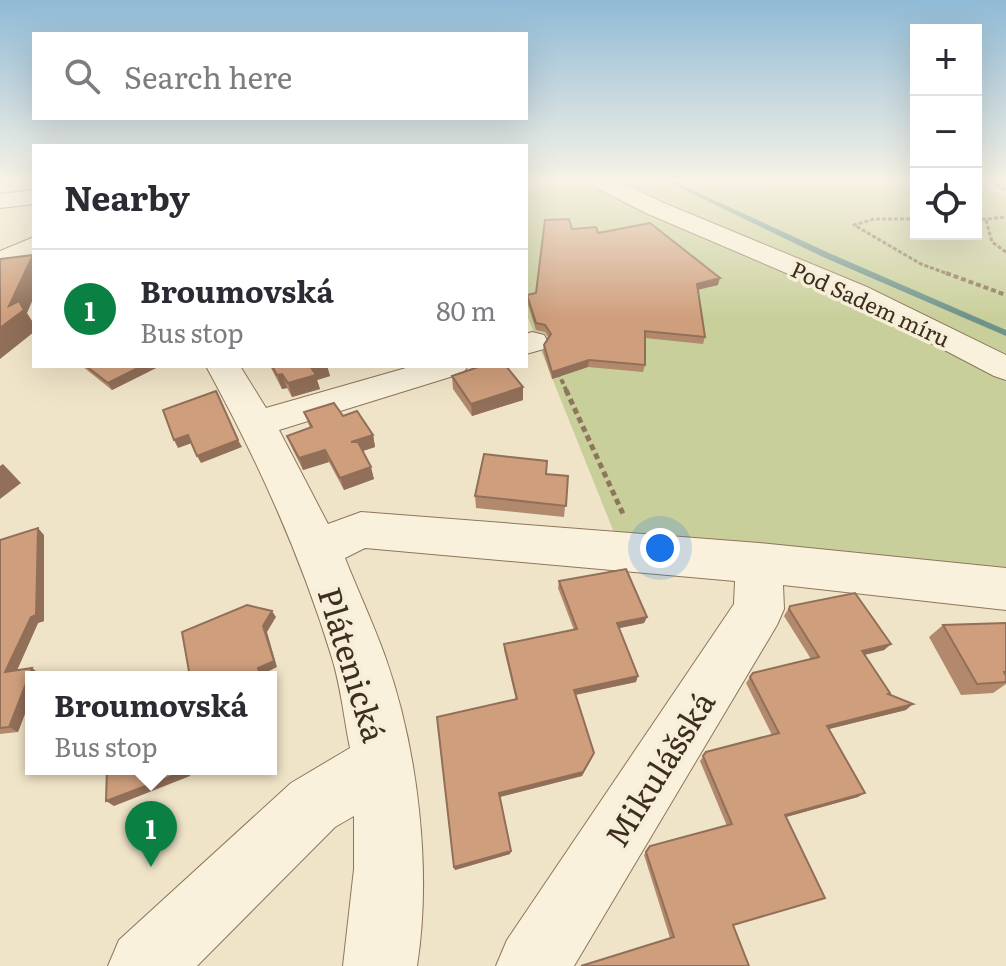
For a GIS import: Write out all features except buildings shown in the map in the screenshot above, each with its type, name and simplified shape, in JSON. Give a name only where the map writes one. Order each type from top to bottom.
[{"type":"street","name":"Pod Sadem míru","points":[[700,227],[857,293],[1006,369]]},
{"type":"street","points":[[0,261],[32,246]]},
{"type":"street","name":"Plátenická","points":[[224,368],[257,424],[318,549],[360,661],[383,763],[388,869],[380,966]]},
{"type":"street","points":[[257,424],[444,368]]},
{"type":"street","points":[[318,549],[361,530],[759,563],[1006,589]]},
{"type":"street","name":"Mikulášská","points":[[533,966],[759,609],[759,563]]},
{"type":"street","points":[[145,966],[313,805],[383,763]]},
{"type":"path","points":[[858,227],[921,264],[1006,295]]},
{"type":"path","points":[[988,227],[992,242],[1006,252]]},
{"type":"path","points":[[555,367],[622,508]]},
{"type":"green space","points":[[528,227],[677,227],[855,295],[1006,376],[1006,587],[617,540],[528,318]]},
{"type":"green space","points":[[722,227],[910,227],[910,240],[982,240],[982,227],[1006,227],[1006,360],[889,302]]},
{"type":"waterway","points":[[767,227],[1006,333]]},
{"type":"place","name":"Broumovská","points":[[151,867]]}]
